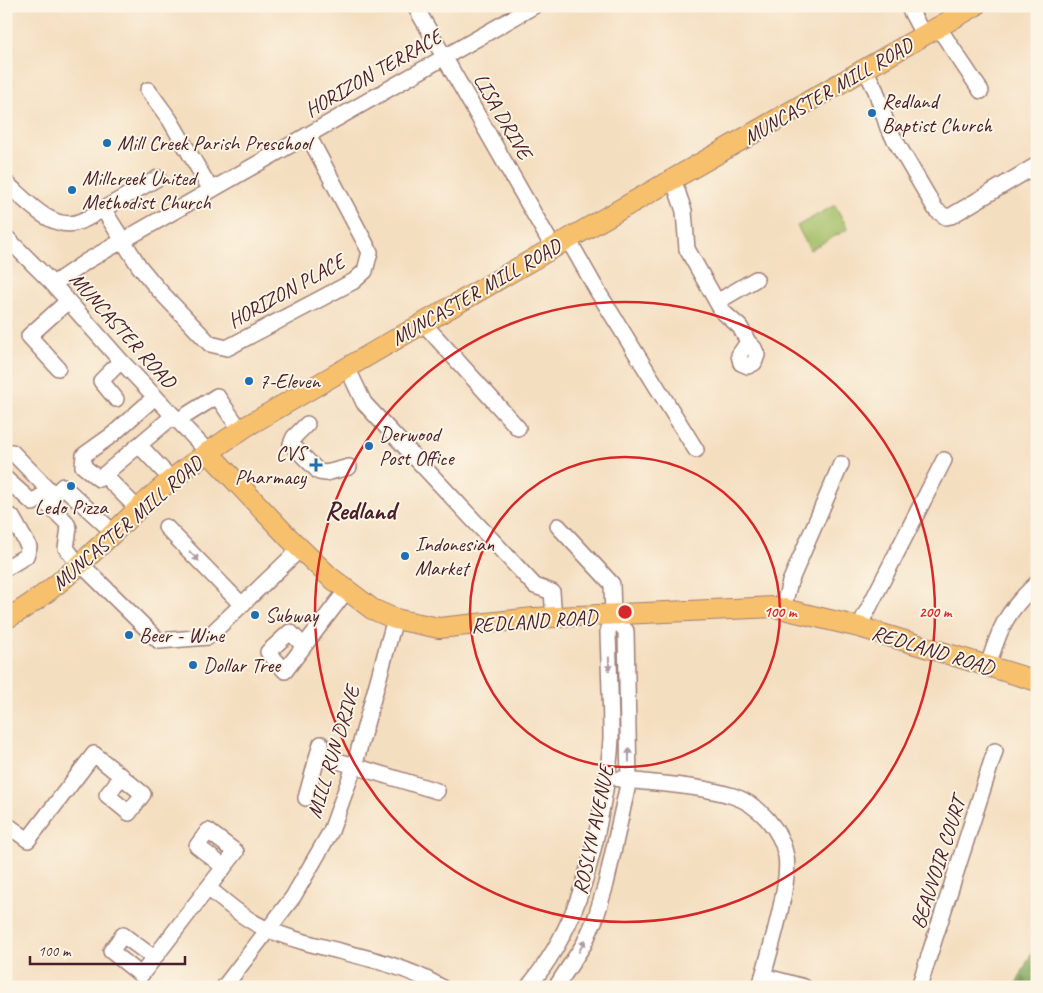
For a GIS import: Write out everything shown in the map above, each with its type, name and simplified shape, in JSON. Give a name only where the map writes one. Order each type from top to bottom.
[{"type":"main road","name":"MUNCASTER MILL ROAD","points":[[6,619],[31,605],[81,565],[172,480],[208,452],[241,431],[561,243],[975,6]]},
{"type":"main road","name":"REDLAND ROAD","points":[[208,452],[300,548],[346,591],[372,609],[396,619],[439,628],[554,618],[724,608],[783,608],[859,627],[1037,681]]},
{"type":"street","name":"LISA DRIVE","points":[[415,6],[445,58],[561,243],[598,292],[696,450]]},
{"type":"street","name":"HORIZON TERRACE","points":[[53,284],[123,241],[308,134],[534,6]]},
{"type":"street","points":[[908,6],[981,90]]},
{"type":"street","points":[[865,69],[876,91],[888,128],[936,210],[946,217],[951,216],[1037,165]]},
{"type":"street","points":[[148,90],[170,120],[212,190]]},
{"type":"street","name":"HORIZON PLACE","points":[[104,209],[123,241],[158,290],[210,344],[228,348],[354,280],[365,271],[370,252],[308,134]]},
{"type":"street","points":[[6,183],[40,211],[61,223],[78,223],[158,178]]},
{"type":"street","points":[[673,179],[684,210],[687,249],[722,311],[740,327],[748,342]]},
{"type":"street","name":"MUNCASTER ROAD","points":[[8,241],[53,284],[121,361],[208,452]]},
{"type":"street","points":[[717,302],[756,279]]},
{"type":"street","points":[[58,368],[29,336],[68,301]]},
{"type":"street","points":[[424,324],[518,428]]},
{"type":"street","points":[[116,399],[101,381],[121,361]]},
{"type":"street","points":[[347,367],[364,404],[535,586],[552,592],[554,618]]},
{"type":"street","points":[[155,397],[84,455],[82,466],[99,479],[175,418],[217,396],[241,431]]},
{"type":"street","points":[[307,424],[294,437],[291,444],[314,468],[326,473],[349,467]]},
{"type":"street","points":[[139,445],[172,480]]},
{"type":"street","points":[[12,452],[70,528],[66,548],[158,641],[208,637],[300,548]]},
{"type":"street","points":[[859,627],[944,460]]},
{"type":"street","points":[[783,608],[790,582],[841,464]]},
{"type":"street","points":[[104,475],[138,510]]},
{"type":"street","points":[[6,479],[32,503],[64,486],[114,533]]},
{"type":"street","points":[[6,514],[12,517],[26,541],[28,552],[18,562],[6,568]]},
{"type":"street","name":"ROSLYN AVENUE","points":[[528,987],[542,970],[563,936],[579,900],[592,859],[608,777],[611,739],[608,632],[613,616],[612,584],[558,526]]},
{"type":"street","points":[[166,528],[242,605]]},
{"type":"street","points":[[988,666],[1001,626],[1020,598],[1037,583]]},
{"type":"street","points":[[304,646],[346,591]]},
{"type":"street","name":"ROSLYN AVENUE","points":[[556,987],[584,944],[596,917],[606,884],[629,780],[626,631],[613,616]]},
{"type":"street","name":"MILL RUN DRIVE","points":[[224,987],[297,892],[322,850],[341,809],[396,619]]},
{"type":"street","points":[[306,798],[319,750],[354,767],[437,791]]},
{"type":"street","name":"BEAUVOIR COURT","points":[[919,987],[995,751]]},
{"type":"street","points":[[6,824],[28,840],[94,754],[122,776]]},
{"type":"street","points":[[608,777],[731,795],[750,803],[769,821],[786,855],[786,876],[761,982],[804,987]]},
{"type":"street","points":[[154,958],[224,867]]},
{"type":"street","points":[[208,888],[238,912],[268,930],[406,971],[441,987]]},
{"type":"green space","points":[[835,205],[848,229],[810,250],[797,226]]},
{"type":"green space","points":[[1037,941],[1037,987],[1015,987]]},
{"type":"place","name":"Redland Baptist Church","points":[[872,113]]},
{"type":"place","name":"Mill Creek Parish Preschool","points":[[107,143]]},
{"type":"place","name":"Millcreek United Methodist Church","points":[[72,190]]},
{"type":"place","name":"7-Eleven","points":[[249,381]]},
{"type":"place","name":"Derwood Post Office","points":[[369,446]]},
{"type":"place","name":"CVS Pharmacy","points":[[316,465]]},
{"type":"place","name":"Ledo Pizza","points":[[71,486]]},
{"type":"place","name":"Indonesian Market","points":[[405,556]]},
{"type":"place","name":"Subway","points":[[255,615]]},
{"type":"place","name":"Beer - Wine","points":[[129,635]]},
{"type":"place","name":"Dollar Tree","points":[[193,665]]},
{"type":"district","name":"Redland","points":[[360,510]]}]
